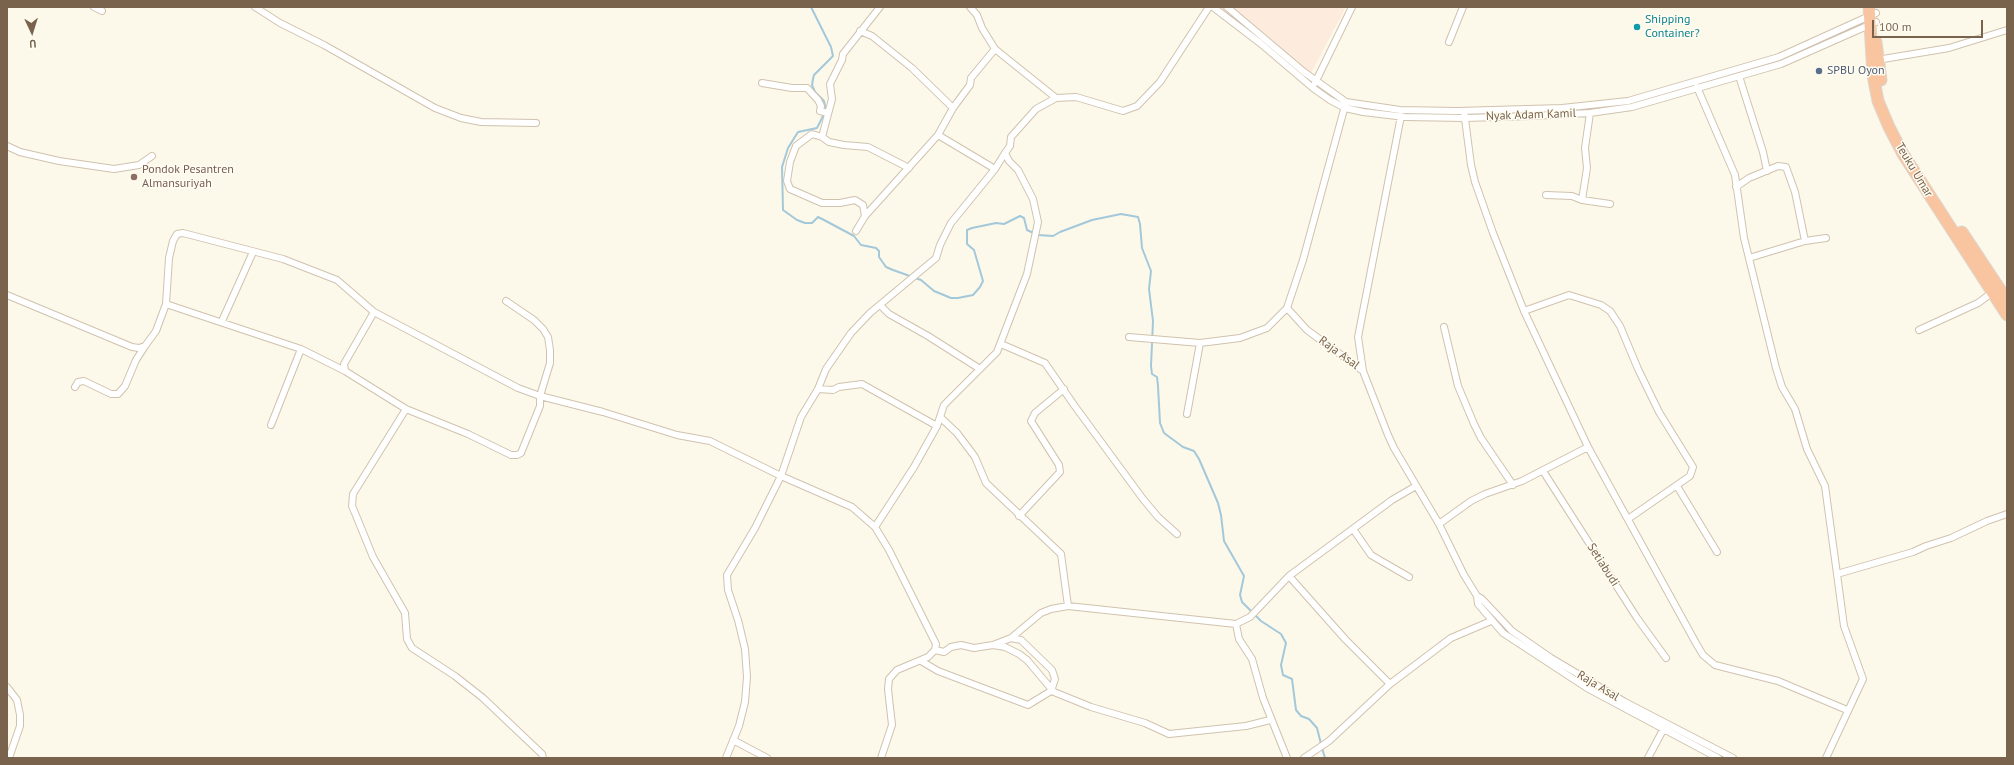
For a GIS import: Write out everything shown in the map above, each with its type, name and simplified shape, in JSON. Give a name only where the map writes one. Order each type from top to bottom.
[{"type":"highway","name":"Teuku Umar","points":[[1872,15],[1876,43],[1875,60],[1886,98],[1909,151],[2007,300]]},
{"type":"highway","name":"Teuku Umar","points":[[1872,15],[1878,101],[1903,154],[2007,315]]},
{"type":"street","points":[[94,7],[102,11]]},
{"type":"street","points":[[255,7],[280,23],[324,45],[435,108],[460,118],[481,122],[536,124]]},
{"type":"street","points":[[822,137],[832,99],[830,84],[842,60],[843,54],[880,7]]},
{"type":"street","points":[[970,7],[977,15],[982,28],[996,49],[1056,98]]},
{"type":"street","points":[[726,758],[739,726],[745,702],[747,677],[744,649],[738,620],[728,590],[727,575],[755,528],[782,476],[801,417],[818,389],[826,369],[862,320],[909,279],[936,258],[940,245],[951,222],[995,169],[1010,146],[1011,137],[1036,109],[1056,98],[1076,97],[1123,111],[1137,106],[1160,82],[1209,7]]},
{"type":"street","name":"Nyak Adam Kamil","points":[[1213,7],[1260,43],[1313,88],[1345,105],[1402,116],[1464,118],[1590,113],[1632,107],[1781,64],[1872,15]]},
{"type":"street","points":[[1129,337],[1200,343],[1249,336],[1266,328],[1287,308],[1345,105],[1227,7]]},
{"type":"street","points":[[1313,88],[1352,7]]},
{"type":"street","points":[[1449,42],[1463,7]]},
{"type":"street","points":[[1381,111],[1464,111],[1601,105],[1628,101],[1778,57],[1872,15]]},
{"type":"street","points":[[1875,60],[1949,48],[2007,30]]},
{"type":"street","points":[[860,31],[872,36],[912,68],[953,108]]},
{"type":"street","points":[[856,231],[865,216],[938,135],[953,108],[970,85],[971,78],[996,49]]},
{"type":"street","points":[[1738,76],[1763,152],[1767,171]]},
{"type":"street","points":[[1695,82],[1735,175],[1749,258],[1780,381],[1796,409],[1807,449],[1825,486],[1844,626],[1863,676],[1826,758]]},
{"type":"street","points":[[762,83],[792,88],[807,88],[818,100],[821,106],[820,111],[828,113]]},
{"type":"street","points":[[1464,111],[1475,182],[1490,226],[1524,311],[1588,447],[1697,645],[1709,661],[1725,668],[1778,681],[1847,710]]},
{"type":"street","points":[[1582,200],[1587,168],[1585,148],[1590,113]]},
{"type":"street","points":[[1363,371],[1358,337],[1402,116]]},
{"type":"street","points":[[865,216],[863,205],[854,200],[840,203],[822,203],[790,189],[787,182],[790,162],[796,146],[812,134],[822,137],[829,142],[868,147],[909,168]]},
{"type":"street","points":[[938,135],[995,169]]},
{"type":"street","points":[[7,146],[20,152],[59,161],[114,169],[139,165],[152,156]]},
{"type":"street","points":[[875,527],[914,467],[937,426],[944,405],[969,378],[992,358],[1000,344],[1027,274],[1036,238],[1038,222],[1033,199],[1018,170],[1009,161],[1005,153]]},
{"type":"street","points":[[1736,187],[1749,178],[1783,166],[1788,170],[1795,192],[1805,241]]},
{"type":"street","points":[[1546,195],[1572,196],[1582,200],[1610,204]]},
{"type":"street","points":[[75,387],[78,382],[84,381],[111,394],[118,394],[125,386],[136,360],[156,331],[166,304],[169,258],[173,241],[177,234],[183,233],[283,259],[337,280],[374,312],[513,386],[540,396],[603,412],[677,435],[710,441],[782,476],[852,507],[875,527],[935,640],[934,650],[921,661],[897,670],[889,679],[888,689],[892,725],[881,758]]},
{"type":"street","points":[[1749,258],[1805,241],[1826,238]]},
{"type":"street","points":[[222,321],[252,252]]},
{"type":"street","points":[[1920,330],[1978,303],[1992,292]]},
{"type":"street","points":[[7,295],[132,347],[139,348],[145,346]]},
{"type":"street","points":[[1524,311],[1569,295],[1601,305],[1610,311],[1620,326],[1638,369],[1659,412],[1693,467],[1690,476],[1628,519]]},
{"type":"street","points":[[166,304],[222,321],[301,349],[345,372],[406,409],[468,434],[511,455],[517,455],[521,452],[540,406],[540,396],[550,363],[550,350],[548,337],[543,329],[534,320],[506,301]]},
{"type":"street","points":[[880,305],[888,314],[928,336],[980,369]]},
{"type":"street","name":"Raja Asal","points":[[1287,308],[1307,330],[1363,371],[1388,435],[1439,524],[1464,575],[1477,596],[1478,604],[1491,621],[1507,637],[1586,688],[1664,727],[1733,758]]},
{"type":"street","points":[[345,372],[344,364],[374,312]]},
{"type":"street","points":[[1444,327],[1458,386],[1474,424],[1481,438],[1513,485]]},
{"type":"street","points":[[1187,414],[1200,343]]},
{"type":"street","points":[[1000,344],[1045,363],[1143,499],[1158,517],[1177,534]]},
{"type":"street","points":[[271,425],[301,349]]},
{"type":"street","points":[[818,389],[833,390],[839,387],[862,384],[937,426]]},
{"type":"street","points":[[1019,516],[1060,472],[1059,465],[1030,422],[1035,413],[1064,389]]},
{"type":"street","points":[[406,409],[352,494],[352,506],[373,557],[405,613],[407,639],[412,648],[455,676],[483,698],[542,754],[543,758]]},
{"type":"street","points":[[940,417],[957,433],[975,457],[986,483],[1019,516],[1061,554],[1068,606]]},
{"type":"street","points":[[1439,524],[1471,501],[1485,494],[1513,485],[1588,447]]},
{"type":"street","name":"Setiabudi","points":[[1542,471],[1637,618],[1666,658]]},
{"type":"street","points":[[934,650],[944,652],[951,647],[961,644],[974,648],[993,645],[1011,638],[1042,613],[1051,609],[1068,606],[1236,624],[1250,617],[1289,576],[1392,500],[1416,486]]},
{"type":"street","points":[[1677,486],[1717,552]]},
{"type":"street","points":[[1837,574],[1913,552],[1951,538],[1987,521],[2007,514]]},
{"type":"street","points":[[1353,529],[1371,555],[1409,577]]},
{"type":"street","points":[[1289,576],[1345,639],[1390,684]]},
{"type":"street","name":"Raja Asal","points":[[1477,596],[1482,599],[1512,631],[1545,654],[1664,727],[1718,758]]},
{"type":"street","points":[[1304,758],[1329,740],[1390,684],[1451,638],[1491,621]]},
{"type":"street","points":[[1236,624],[1239,639],[1252,659],[1270,720],[1287,758]]},
{"type":"street","points":[[921,661],[938,671],[1028,706],[1051,691],[1055,679],[1052,670],[1021,640],[1011,638]]},
{"type":"street","points":[[993,645],[1006,647],[1019,654],[1051,691],[1092,707],[1145,723],[1169,734],[1246,726],[1270,720]]},
{"type":"street","points":[[7,687],[12,690],[17,700],[20,715],[20,726],[9,758]]},
{"type":"street","points":[[1648,758],[1664,727]]},
{"type":"street","points":[[734,740],[767,758]]},
{"type":"shaded area","points":[[1219,7],[1346,7],[1307,81]]},
{"type":"waterway","points":[[811,7],[831,47],[833,56],[814,75],[813,79],[812,85],[815,92],[824,101],[825,106],[823,116],[817,128],[798,132],[788,148],[782,167],[783,210],[797,220],[805,223],[812,223],[818,217],[854,236],[861,245],[876,248],[879,251],[879,257],[886,267],[921,280],[934,291],[951,298],[958,298],[973,295],[983,281],[974,250],[967,244],[967,230],[996,223],[1004,224],[1020,216],[1024,218],[1027,230],[1038,235],[1053,236],[1092,220],[1121,214],[1138,217],[1142,248],[1151,271],[1149,289],[1153,321],[1151,366],[1152,374],[1157,377],[1160,423],[1164,433],[1183,447],[1194,451],[1199,459],[1218,503],[1224,541],[1244,576],[1240,595],[1242,602],[1261,621],[1281,634],[1286,643],[1281,665],[1283,675],[1292,679],[1296,710],[1301,716],[1309,719],[1317,728],[1321,744]]},
{"type":"waterway","points":[[1322,748],[1325,758]]},
{"type":"place","name":"Shipping Container?","points":[[1637,27]]},
{"type":"place","name":"SPBU Oyon","points":[[1819,71]]},
{"type":"place","name":"Pondok Pesantren Almansuriyah","points":[[134,177]]}]
